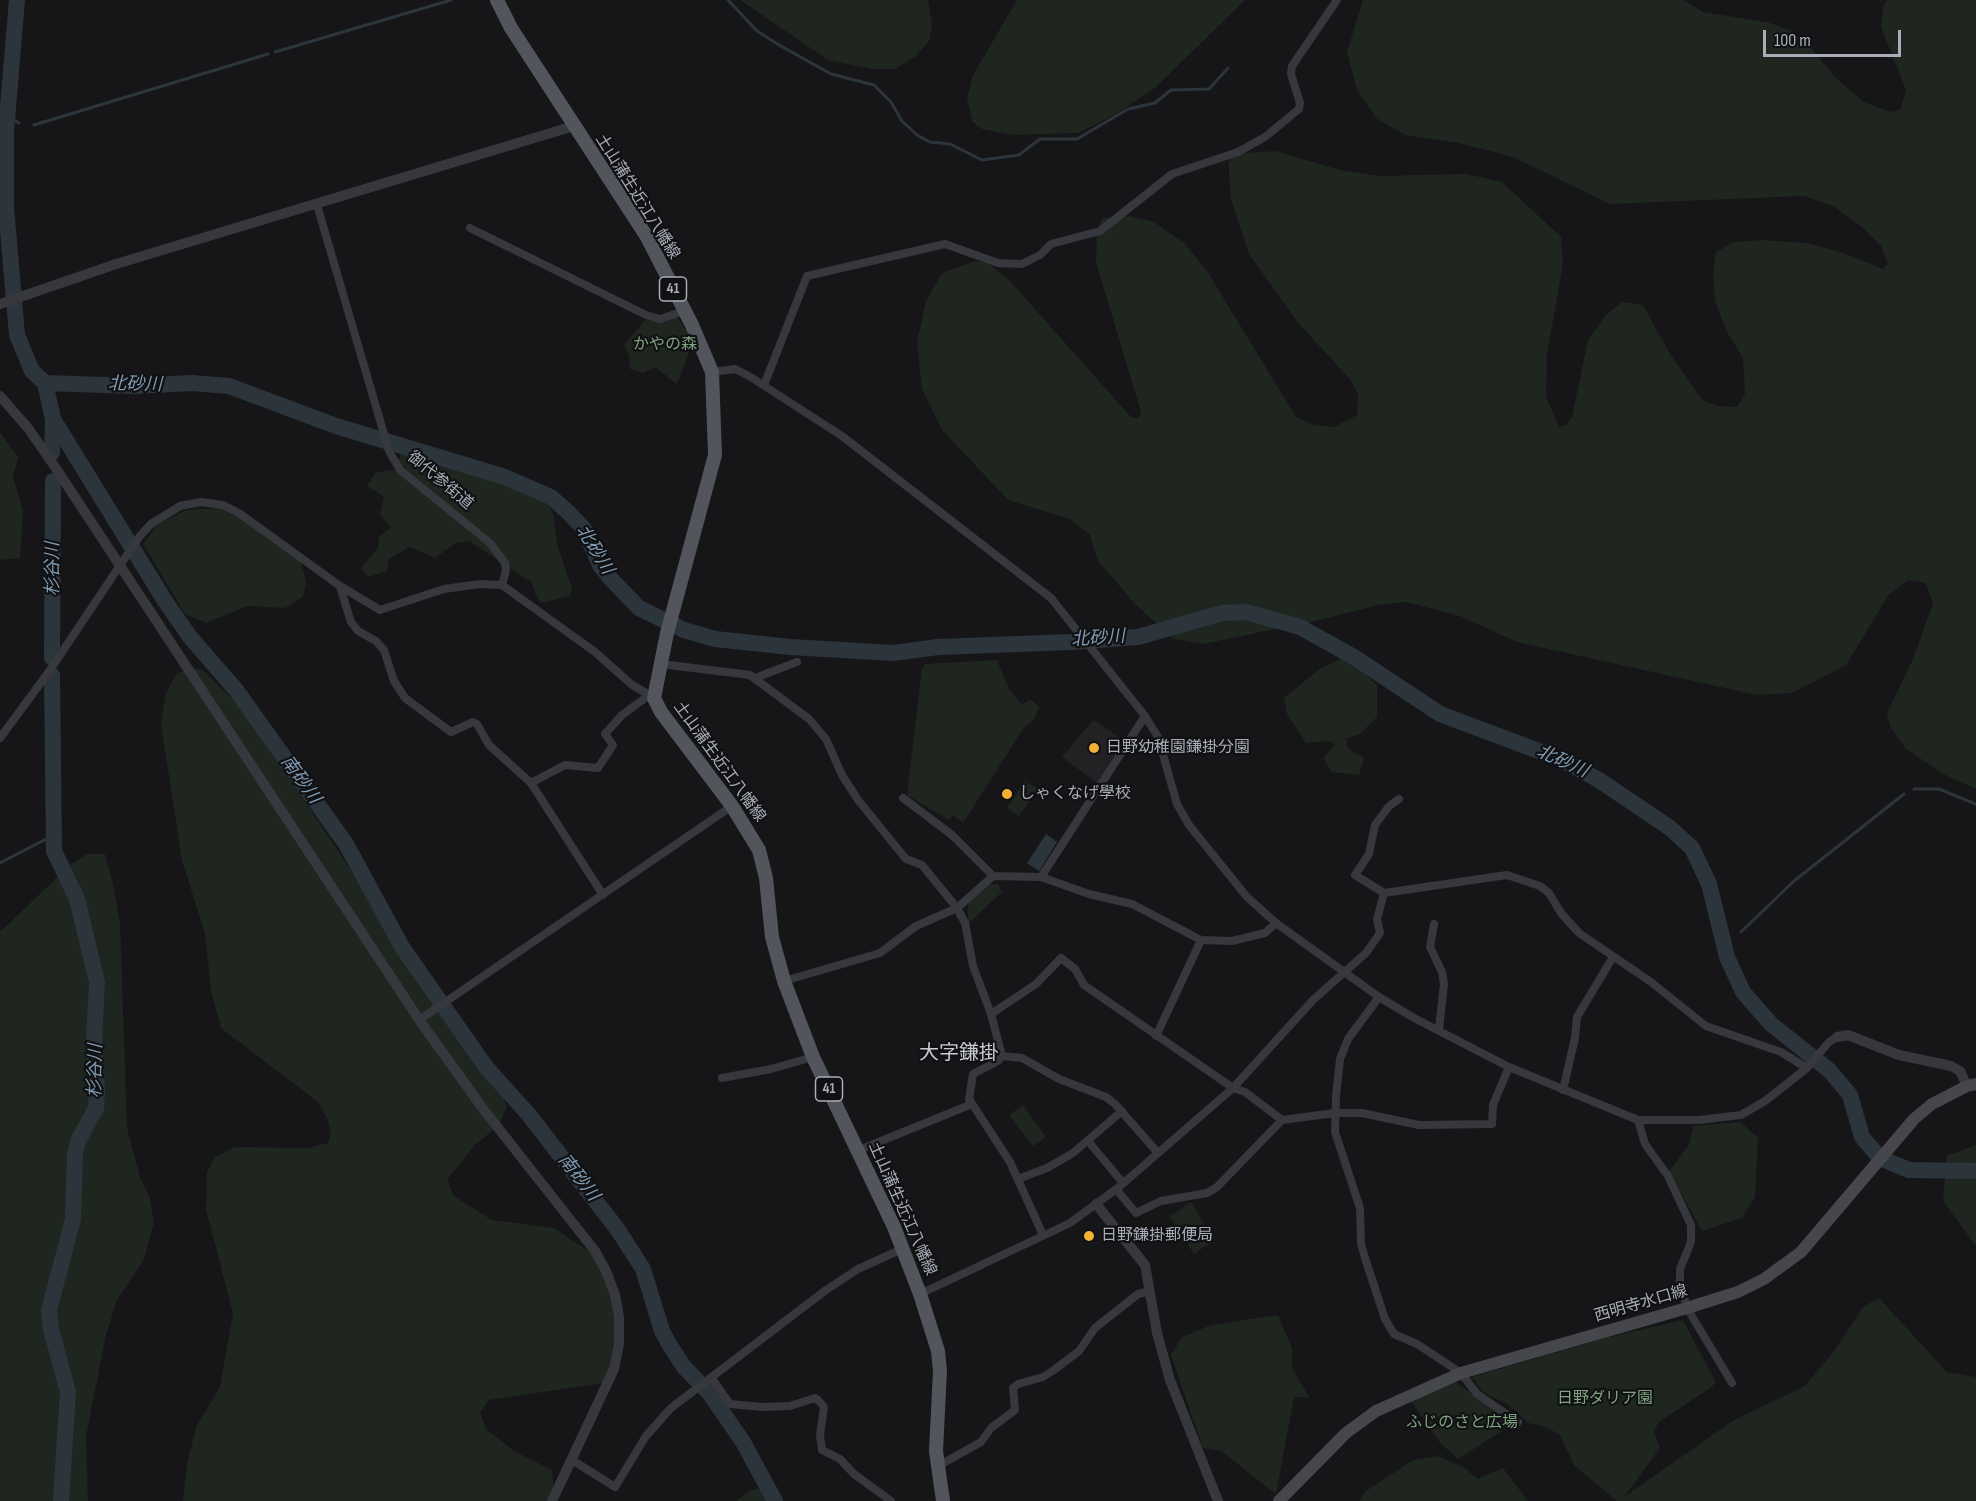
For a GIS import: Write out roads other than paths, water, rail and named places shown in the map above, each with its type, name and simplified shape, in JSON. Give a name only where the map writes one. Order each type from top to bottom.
[{"type":"main road","name":"土山蒲生近江八幡線","points":[[497,0],[511,28],[646,237],[712,372],[715,455],[651,697],[732,806],[759,850],[766,878],[772,937],[784,981],[813,1057],[859,1150],[902,1249],[920,1294],[938,1351],[940,1371],[936,1451],[943,1501]]},
{"type":"main road","name":"西明寺水口線","points":[[1279,1501],[1346,1433],[1376,1411],[1461,1373],[1687,1308],[1738,1292],[1764,1279],[1801,1252],[1889,1145],[1932,1104],[1971,1085]]},
{"type":"street","points":[[764,385],[807,276],[945,244],[998,263],[1022,264],[1040,255],[1051,244],[1100,231],[1172,174],[1233,155],[1264,137],[1299,109],[1300,103],[1291,74],[1292,66],[1336,0]]},
{"type":"street","points":[[0,304],[28,292],[574,126]]},
{"type":"street","name":"御代参街道","points":[[317,205],[389,451],[400,470],[490,543],[505,563],[506,570],[502,585]]},
{"type":"street","points":[[470,228],[646,315],[660,319],[684,311]]},
{"type":"street","points":[[712,372],[735,369],[764,385],[842,436],[1051,598],[1094,649],[1145,716],[1158,738],[1177,804],[1189,825],[1247,897],[1276,923],[1379,997],[1426,1024],[1509,1067],[1563,1090],[1606,1104],[1638,1120],[1699,1120],[1741,1115],[1766,1101],[1808,1067],[1821,1050],[1837,1037],[1848,1035],[1899,1055],[1951,1066],[1960,1071],[1971,1085]]},
{"type":"street","points":[[0,396],[28,428],[122,561],[420,1020],[477,1101],[595,1251],[615,1295],[619,1326],[614,1369],[552,1501]]},
{"type":"street","points":[[0,738],[48,674],[139,537],[151,524],[180,506],[201,502],[223,505],[239,513],[340,586],[380,610],[444,589],[480,584],[502,585],[595,652],[651,697],[622,715],[605,734],[613,745],[598,768],[565,765],[531,783]]},
{"type":"street","points":[[340,586],[351,622],[358,631],[376,641],[384,650],[394,681],[405,698],[451,732],[473,722],[477,724],[489,745],[531,783],[603,895]]},
{"type":"street","points":[[755,678],[797,662]]},
{"type":"street","points":[[661,664],[735,671],[755,678],[809,719],[826,739],[842,775],[864,807],[906,859],[921,866],[957,908],[967,931],[976,977],[991,1014],[1002,1056]]},
{"type":"street","points":[[1041,877],[1145,716]]},
{"type":"street","points":[[903,798],[952,835],[993,876]]},
{"type":"street","points":[[1399,799],[1389,806],[1374,825],[1369,854],[1355,875],[1384,893],[1507,875],[1526,880],[1550,892],[1561,913],[1579,933],[1666,993],[1706,1026],[1781,1052],[1808,1067]]},
{"type":"street","points":[[420,1020],[732,806]]},
{"type":"street","points":[[784,981],[870,958],[916,926],[957,908],[993,876],[1041,877],[1089,894],[1132,904],[1201,940],[1232,941],[1265,933],[1276,923]]},
{"type":"street","points":[[920,1294],[1070,1223],[1158,1153],[1233,1088],[1312,1000],[1366,953],[1380,933],[1377,919],[1384,893]]},
{"type":"street","points":[[1434,924],[1430,947],[1442,972],[1444,984],[1439,1029]]},
{"type":"street","points":[[1156,1036],[1201,940]]},
{"type":"street","points":[[1563,1090],[1575,1038],[1576,1017],[1613,957]]},
{"type":"street","points":[[991,1014],[1036,984],[1061,958],[1075,969],[1084,985],[1233,1088],[1245,1092],[1282,1120]]},
{"type":"street","points":[[1379,997],[1348,1040],[1340,1059],[1335,1132],[1360,1208],[1361,1244],[1385,1319],[1394,1334],[1417,1344],[1461,1373],[1477,1394],[1518,1422]]},
{"type":"street","points":[[1002,1056],[998,1061],[974,1074],[969,1099],[1010,1162],[1042,1235]]},
{"type":"street","points":[[1002,1056],[1029,1061],[1059,1079],[1106,1098],[1122,1111],[1158,1153]]},
{"type":"street","points":[[722,1078],[771,1069],[813,1057]]},
{"type":"street","points":[[1088,1141],[1136,1213],[1161,1201],[1207,1193],[1217,1187],[1282,1120],[1335,1113],[1362,1113],[1419,1125],[1492,1124],[1493,1105],[1509,1067]]},
{"type":"street","points":[[859,1150],[972,1104]]},
{"type":"street","points":[[1018,1179],[1047,1168],[1088,1141],[1122,1111]]},
{"type":"street","points":[[1638,1120],[1645,1144],[1668,1176],[1691,1225],[1691,1242],[1680,1269],[1680,1281],[1687,1308],[1732,1383]]},
{"type":"street","points":[[1096,1204],[1139,1254],[1145,1265],[1156,1333],[1170,1380],[1218,1501]]},
{"type":"street","points":[[572,1460],[615,1487],[646,1436],[670,1408],[826,1290],[858,1269],[902,1249]]},
{"type":"street","points":[[938,1466],[981,1442],[991,1428],[1015,1410],[1013,1388],[1018,1384],[1043,1377],[1054,1370],[1079,1351],[1095,1328],[1138,1294],[1150,1292]]},
{"type":"street","points":[[710,1378],[730,1404],[790,1406],[814,1398],[824,1407],[820,1435],[822,1450],[840,1459],[854,1474],[891,1501]]},
{"type":"waterway","name":"南砂川","points":[[17,0],[6,131],[6,208],[17,335],[32,371],[45,383],[53,419],[165,601],[190,637],[236,690],[346,844],[402,947],[486,1067],[529,1115],[618,1230],[643,1269],[662,1331],[669,1344],[684,1367],[710,1394],[743,1442],[775,1501]]},
{"type":"waterway","points":[[275,52],[451,0]]},
{"type":"waterway","points":[[728,0],[757,31],[779,45],[831,74],[874,85],[891,102],[902,121],[917,135],[930,142],[950,144],[982,160],[1019,155],[1040,139],[1077,139],[1128,109],[1155,103],[1171,90],[1209,89],[1228,68]]},
{"type":"waterway","points":[[34,125],[268,54]]},
{"type":"waterway","points":[[6,115],[19,123]]},
{"type":"waterway","name":"北砂川","points":[[45,383],[135,386],[192,383],[229,386],[336,426],[505,477],[551,497],[569,513],[584,529],[600,565],[639,608],[684,630],[715,639],[790,647],[893,653],[938,647],[1138,637],[1222,613],[1246,612],[1300,627],[1354,657],[1440,714],[1560,759],[1599,780],[1670,828],[1692,848],[1709,884],[1727,957],[1743,992],[1771,1024],[1830,1071],[1850,1095],[1862,1137],[1880,1158],[1909,1170],[1976,1171]]},
{"type":"waterway","name":"杉谷川","points":[[52,453],[53,419]]},
{"type":"waterway","name":"杉谷川","points":[[52,658],[53,481]]},
{"type":"waterway","name":"杉谷川","points":[[52,675],[54,851],[77,899],[97,982],[94,1040],[96,1108],[78,1141],[75,1154],[73,1219],[49,1310],[51,1329],[68,1392],[61,1501]]},
{"type":"waterway","points":[[1914,789],[1939,789],[1976,804]]},
{"type":"waterway","points":[[1741,932],[1794,881],[1904,794]]},
{"type":"waterway","points":[[0,863],[52,836]]},
{"type":"waterway","name":"北砂川","points":[[1721,937],[1727,935]]},
{"type":"place","name":"日野幼稚園鎌掛分園","points":[[1094,748]]},
{"type":"place","name":"しゃくなげ學校","points":[[1007,794]]},
{"type":"place","name":"日野鎌掛郵便局","points":[[1089,1236]]},
{"type":"district","name":"大字鎌掛","points":[[959,1054]]},
{"type":"park label","name":"かやの森","points":[[665,345]]},
{"type":"park label","name":"日野ダリア園","points":[[1605,1399]]},
{"type":"park label","name":"ふじのさと広場","points":[[1462,1423]]}]
